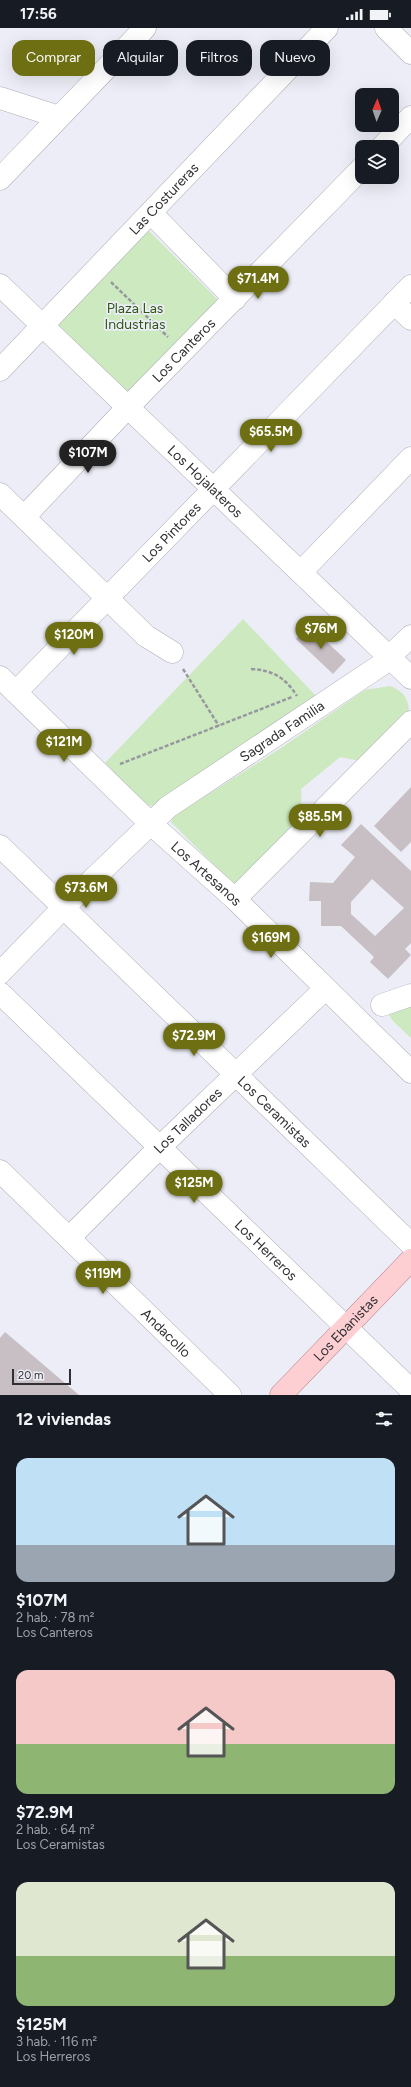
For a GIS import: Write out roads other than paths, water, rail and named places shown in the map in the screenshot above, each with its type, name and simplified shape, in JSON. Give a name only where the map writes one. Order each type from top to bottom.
[{"type":"main road","name":"Los Ebanistas","points":[[280,1395],[411,1260]]},
{"type":"street","name":"Las Costureras","points":[[0,370],[327,28]]},
{"type":"street","points":[[386,28],[411,53]]},
{"type":"street","points":[[0,179],[142,29]]},
{"type":"street","points":[[0,98],[59,117]]},
{"type":"street","points":[[389,140],[411,117]]},
{"type":"street","name":"Los Canteros","points":[[24,517],[182,351],[235,299],[355,175]]},
{"type":"street","points":[[151,213],[235,299]]},
{"type":"street","name":"Los Hojalateros","points":[[0,285],[411,678]]},
{"type":"street","name":"Los Pintores","points":[[16,692],[411,286]]},
{"type":"street","points":[[394,303],[411,319]]},
{"type":"street","points":[[301,572],[411,458]]},
{"type":"street","points":[[0,494],[146,636],[172,652]]},
{"type":"street","name":"Sagrada Familia","points":[[0,973],[64,907],[168,807],[391,658],[411,636]]},
{"type":"street","name":"Los Artesanos","points":[[0,677],[151,824],[235,899],[411,1072]]},
{"type":"street","points":[[235,899],[411,722]]},
{"type":"street","name":"Los Ceramistas","points":[[0,846],[411,1244]]},
{"type":"street","name":"Los Talladores","points":[[70,1238],[160,1148],[325,989]]},
{"type":"street","name":"Los Herreros","points":[[0,993],[411,1390]]},
{"type":"street","points":[[382,1005],[411,995]]},
{"type":"street","name":"Andacollo","points":[[0,1170],[230,1395]]},
{"type":"park label","name":"Plaza Las Industrias","points":[[135,316]]}]
